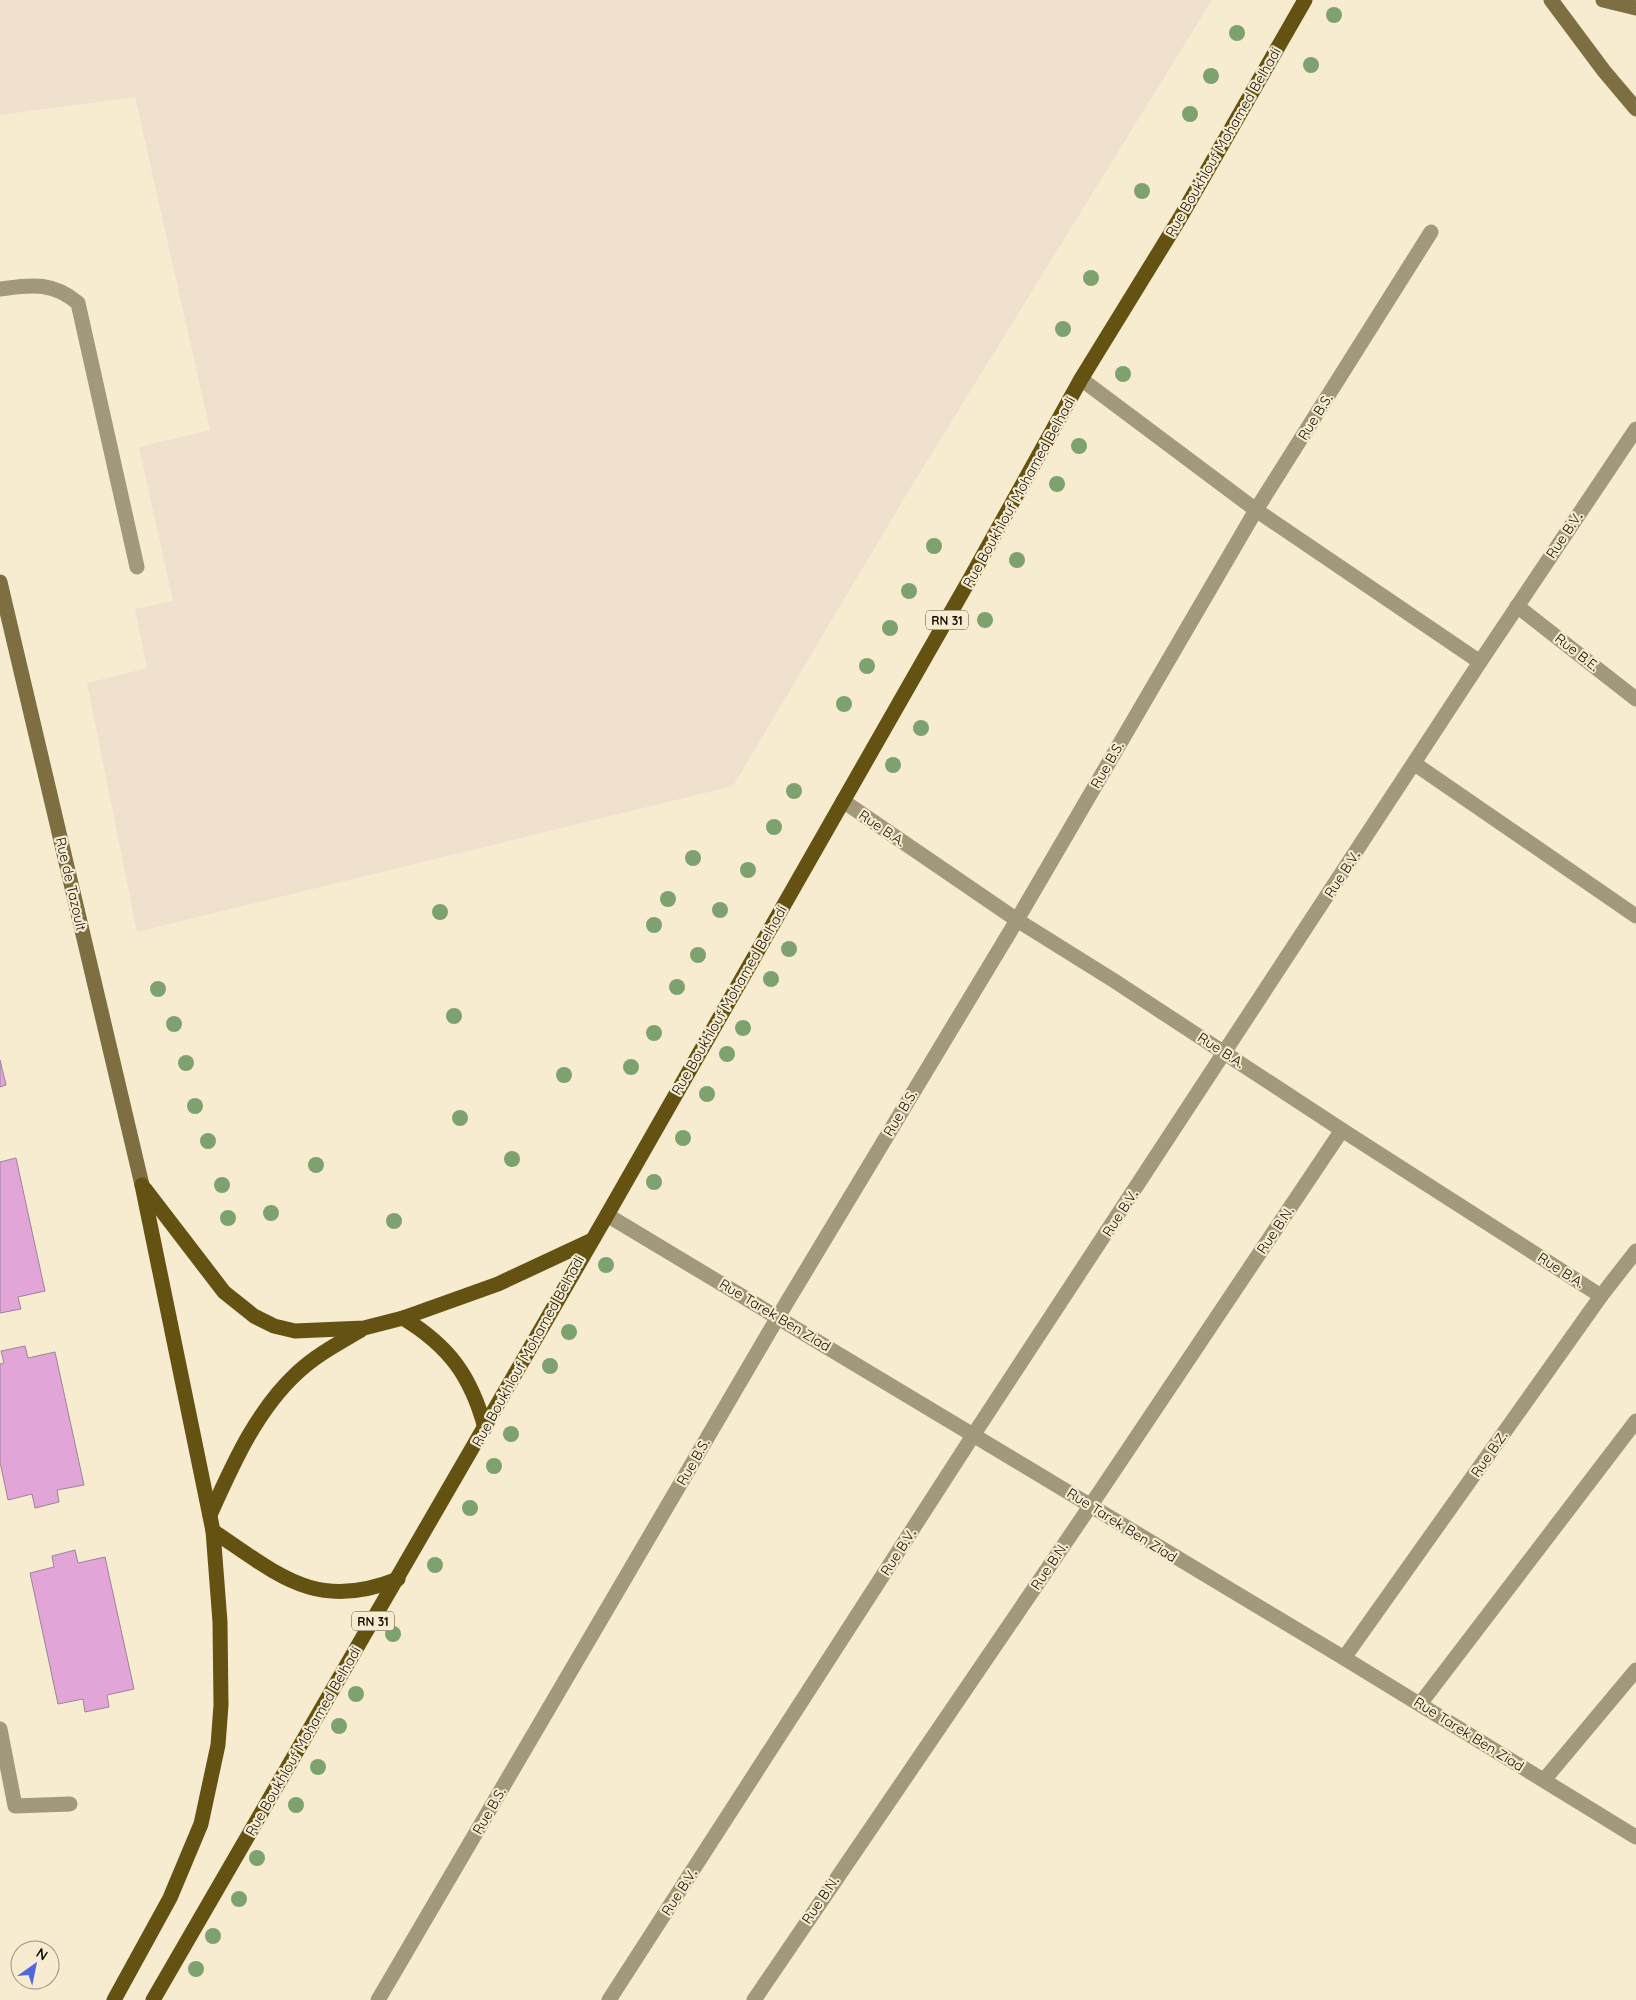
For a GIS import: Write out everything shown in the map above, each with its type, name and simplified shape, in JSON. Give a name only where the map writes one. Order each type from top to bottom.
[{"type":"main road","name":"Rue Boukhlouf Mohamed Belhadi","points":[[153,2000],[485,1428],[590,1241],[607,1215],[971,577],[1081,379],[1180,218],[1305,0]]},
{"type":"main road","points":[[1551,0],[1604,71],[1636,109]]},
{"type":"main road","points":[[1603,0],[1636,8]]},
{"type":"main road","name":"Rue de Tazoult","points":[[0,582],[142,1185]]},
{"type":"main road","points":[[142,1185],[224,1292],[254,1316],[274,1326],[295,1331],[364,1328],[403,1318],[498,1284],[590,1241]]},
{"type":"main road","points":[[114,2000],[170,1898],[187,1862],[201,1824],[211,1785],[218,1745],[221,1705],[220,1622],[213,1531],[142,1185]]},
{"type":"main road","points":[[403,1318],[442,1346],[457,1363],[476,1398],[485,1428]]},
{"type":"main road","points":[[210,1515],[262,1413],[279,1392],[318,1355],[364,1328]]},
{"type":"main road","points":[[213,1531],[273,1571],[296,1583],[321,1591],[347,1593],[373,1589],[398,1579]]},
{"type":"street","name":"Rue B.S.","points":[[378,2000],[778,1317],[1017,920],[1256,510],[1431,232]]},
{"type":"street","points":[[0,289],[35,284],[65,292],[78,303],[137,567]]},
{"type":"street","points":[[1081,379],[1256,510],[1480,662]]},
{"type":"street","name":"Rue B.V.","points":[[609,2000],[974,1434],[1226,1053],[1480,662],[1636,429]]},
{"type":"street","name":"Rue B.E.","points":[[1517,606],[1636,698]]},
{"type":"street","points":[[1415,764],[1636,916]]},
{"type":"street","name":"Rue B.A.","points":[[842,802],[1017,920],[1601,1296]]},
{"type":"street","name":"Rue B.N.","points":[[754,2000],[1091,1505],[1342,1130]]},
{"type":"street","name":"Rue Tarek Ben Ziad","points":[[607,1215],[974,1434],[1636,1837]]},
{"type":"street","name":"Rue B.Z.","points":[[1344,1658],[1601,1296],[1636,1251]]},
{"type":"street","points":[[1420,1704],[1636,1420]]},
{"type":"street","points":[[1544,1780],[1636,1670]]},
{"type":"street","points":[[0,1729],[16,1806],[70,1804]]},
{"type":"shaded area","points":[[0,0],[1212,0],[911,487],[733,786],[137,932],[87,683],[147,668],[135,609],[173,601],[139,447],[210,430],[135,97],[0,115]]},
{"type":"building","points":[[0,1060],[6,1085],[0,1087]]},
{"type":"building","points":[[16,1158],[45,1291],[18,1297],[21,1309],[0,1313],[0,1162]]},
{"type":"building","points":[[25,1346],[28,1358],[55,1352],[84,1485],[57,1490],[59,1502],[35,1508],[32,1494],[8,1500],[0,1462],[0,1364],[4,1363],[1,1351]]},
{"type":"building","points":[[75,1550],[78,1563],[105,1557],[134,1689],[107,1695],[109,1707],[85,1712],[83,1699],[58,1704],[30,1573],[54,1567],[52,1556]]}]
